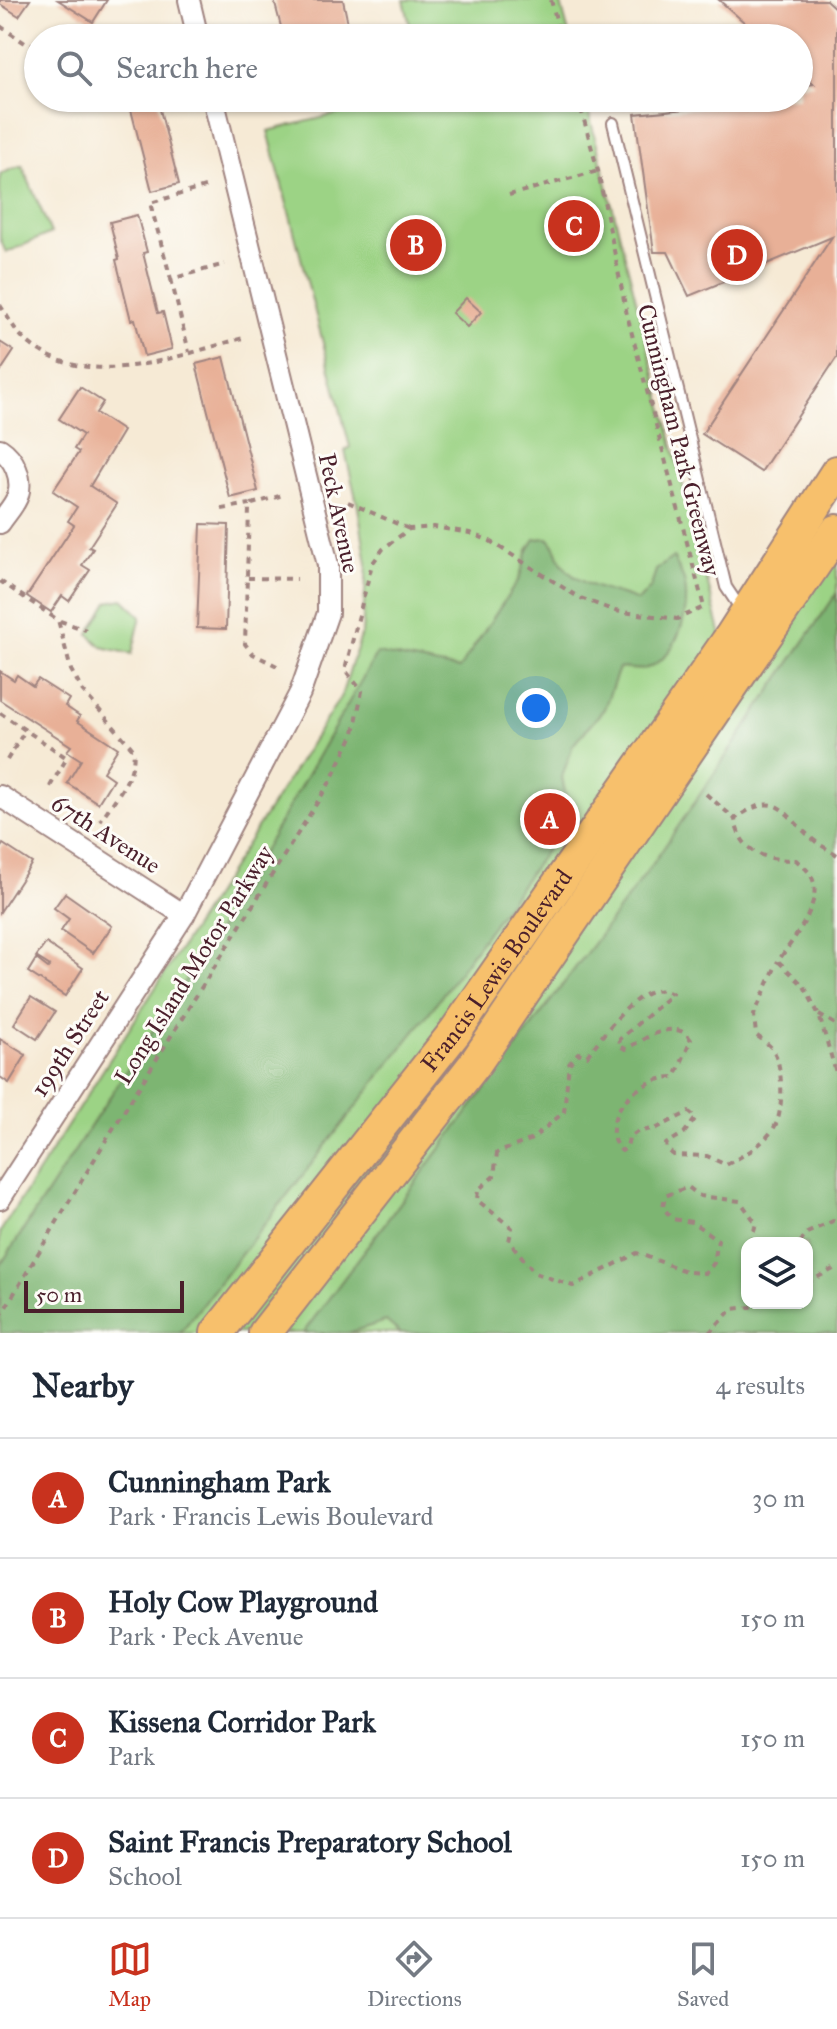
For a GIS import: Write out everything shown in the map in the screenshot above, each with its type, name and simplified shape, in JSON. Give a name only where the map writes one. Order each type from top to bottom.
[{"type":"main road","name":"Francis Lewis Boulevard","points":[[217,1333],[455,1032],[745,614],[837,472]]},
{"type":"main road","name":"Francis Lewis Boulevard","points":[[265,1333],[474,1065],[837,531]]},
{"type":"street","points":[[189,0],[195,24]]},
{"type":"street","name":"Peck Avenue","points":[[184,915],[300,693],[328,613],[328,565],[216,112]]},
{"type":"street","points":[[0,449],[8,454],[19,474],[18,495],[0,523]]},
{"type":"street","name":"67th Avenue","points":[[0,796],[184,915]]},
{"type":"street","name":"199th Street","points":[[0,1199],[184,915]]},
{"type":"lane","points":[[613,123],[726,587],[745,614]]},
{"type":"path","points":[[551,0],[557,24]]},
{"type":"path","points":[[0,26],[24,42]]},
{"type":"path","name":"Cunningham Park Greenway","points":[[409,529],[434,527],[470,533],[490,541],[578,597],[615,611],[677,619],[704,607],[627,315],[598,171],[582,112]]},
{"type":"path","points":[[509,195],[598,171]]},
{"type":"path","points":[[189,352],[150,203],[205,187]]},
{"type":"path","points":[[171,279],[225,264]]},
{"type":"path","points":[[0,305],[22,337],[36,349],[84,368],[119,368],[243,338]]},
{"type":"path","points":[[222,509],[283,495]]},
{"type":"path","points":[[348,502],[409,529]]},
{"type":"path","points":[[252,504],[249,509],[246,648],[277,666]]},
{"type":"path","name":"Long Island Motor Parkway","points":[[0,1317],[106,1140],[330,782],[354,733],[362,691],[345,670],[372,564],[383,549],[409,529]]},
{"type":"path","points":[[248,578],[297,579]]},
{"type":"path","points":[[0,581],[58,620],[86,630]]},
{"type":"path","points":[[58,620],[71,670],[82,690],[135,754],[126,781],[100,821]]},
{"type":"path","points":[[0,713],[67,758],[49,788]]},
{"type":"path","points":[[7,760],[26,729]]},
{"type":"path","points":[[706,794],[735,819],[737,834],[755,852],[773,860],[796,860],[811,875],[814,892],[807,919],[778,961],[754,1015],[756,1035],[773,1050],[779,1064],[781,1093],[776,1125],[754,1149],[726,1165],[707,1156],[674,1155],[667,1150],[666,1144],[693,1124],[696,1118],[689,1112],[657,1128],[637,1132],[629,1138],[627,1147],[622,1151],[617,1148],[613,1138],[614,1114],[622,1102],[664,1077],[675,1077],[691,1040],[680,1030],[663,1030],[626,1049],[619,1046],[620,1039],[672,994],[655,989],[633,1001],[587,1056],[578,1053],[569,1064],[564,1112],[532,1139],[497,1153],[494,1176],[478,1190],[477,1200],[512,1228],[509,1241],[535,1273],[573,1286],[637,1253],[688,1272],[706,1273],[714,1263],[718,1240],[692,1222],[672,1219],[663,1207],[665,1196],[688,1187],[700,1196],[740,1201],[756,1223],[752,1237]]},
{"type":"path","points":[[735,819],[752,807],[769,804],[793,817],[814,840],[837,855]]},
{"type":"path","points":[[778,961],[804,986],[819,1015],[837,1076]]},
{"type":"path","points":[[819,1015],[837,1025]]},
{"type":"path","points":[[804,1237],[833,1221],[837,1223]]},
{"type":"path","points":[[813,1280],[837,1267]]},
{"type":"path","points":[[709,1333],[732,1309],[741,1308]]},
{"type":"green space","points":[[404,0],[560,0],[566,24],[410,24]]},
{"type":"green space","points":[[345,112],[589,112],[737,699],[837,554],[837,1333],[0,1333],[0,1232],[341,696],[362,633],[367,564],[345,451],[350,447],[268,131]]},
{"type":"green space","points":[[22,165],[51,233],[6,253],[0,238],[0,174]]},
{"type":"green space","points":[[548,538],[563,565],[578,579],[638,601],[651,587],[656,570],[673,557],[683,578],[686,597],[683,622],[665,656],[644,669],[619,668],[604,709],[573,745],[562,777],[570,817],[435,1005],[180,1333],[0,1333],[0,1266],[221,925],[377,653],[459,669],[519,579],[528,550],[535,539]]},
{"type":"green space","points":[[837,593],[837,1333],[400,1333],[386,1321],[348,1333],[303,1333],[652,865]]},
{"type":"green space","points":[[123,599],[141,616],[132,654],[102,647],[89,634],[108,602]]},
{"type":"building","points":[[0,0],[30,0],[19,16],[0,4]]},
{"type":"building","points":[[58,0],[107,0],[93,22]]},
{"type":"building","points":[[274,0],[343,0],[348,24],[280,24]]},
{"type":"building","points":[[719,0],[826,0],[837,10],[837,357],[761,472],[702,434],[832,237],[689,296],[668,252],[654,252],[635,114],[813,112],[813,24],[746,24]]},
{"type":"building","points":[[132,112],[161,112],[179,184],[152,191]]},
{"type":"building","points":[[137,215],[158,313],[163,312],[172,349],[144,356],[135,319],[131,320],[110,222]]},
{"type":"building","points":[[466,298],[481,312],[467,327],[452,313]]},
{"type":"building","points":[[0,342],[14,351],[0,372]]},
{"type":"building","points":[[224,357],[258,491],[230,498],[196,364]]},
{"type":"building","points":[[80,387],[103,402],[96,413],[123,431],[90,486],[117,504],[89,547],[93,549],[82,565],[90,570],[69,601],[62,596],[51,612],[27,596],[74,525],[68,521],[77,507],[53,491],[79,452],[74,449],[83,435],[59,419]]},
{"type":"building","points":[[201,524],[229,525],[226,629],[197,628]]},
{"type":"building","points":[[0,671],[14,680],[17,675],[33,686],[38,679],[69,699],[65,706],[80,716],[77,721],[118,748],[103,772],[113,779],[98,803],[67,783],[81,760],[67,751],[71,746],[0,700]]},
{"type":"building","points":[[3,844],[32,863],[0,912],[0,849]]},
{"type":"building","points":[[65,893],[112,926],[93,953],[61,931],[69,919],[54,908]]},
{"type":"building","points":[[46,943],[83,968],[65,996],[28,972],[36,959],[48,968],[50,966],[36,957]]},
{"type":"building","points":[[31,997],[55,1012],[37,1039],[14,1024]]},
{"type":"building","points":[[0,1039],[26,1055],[9,1083],[0,1077]]},
{"type":"place","name":"Kissena Corridor Park","points":[[574,226]]},
{"type":"place","name":"Holy Cow Playground","points":[[416,245]]},
{"type":"place","name":"Saint Francis Preparatory School","points":[[737,255]]},
{"type":"place","name":"Cunningham Park","points":[[550,819]]}]
